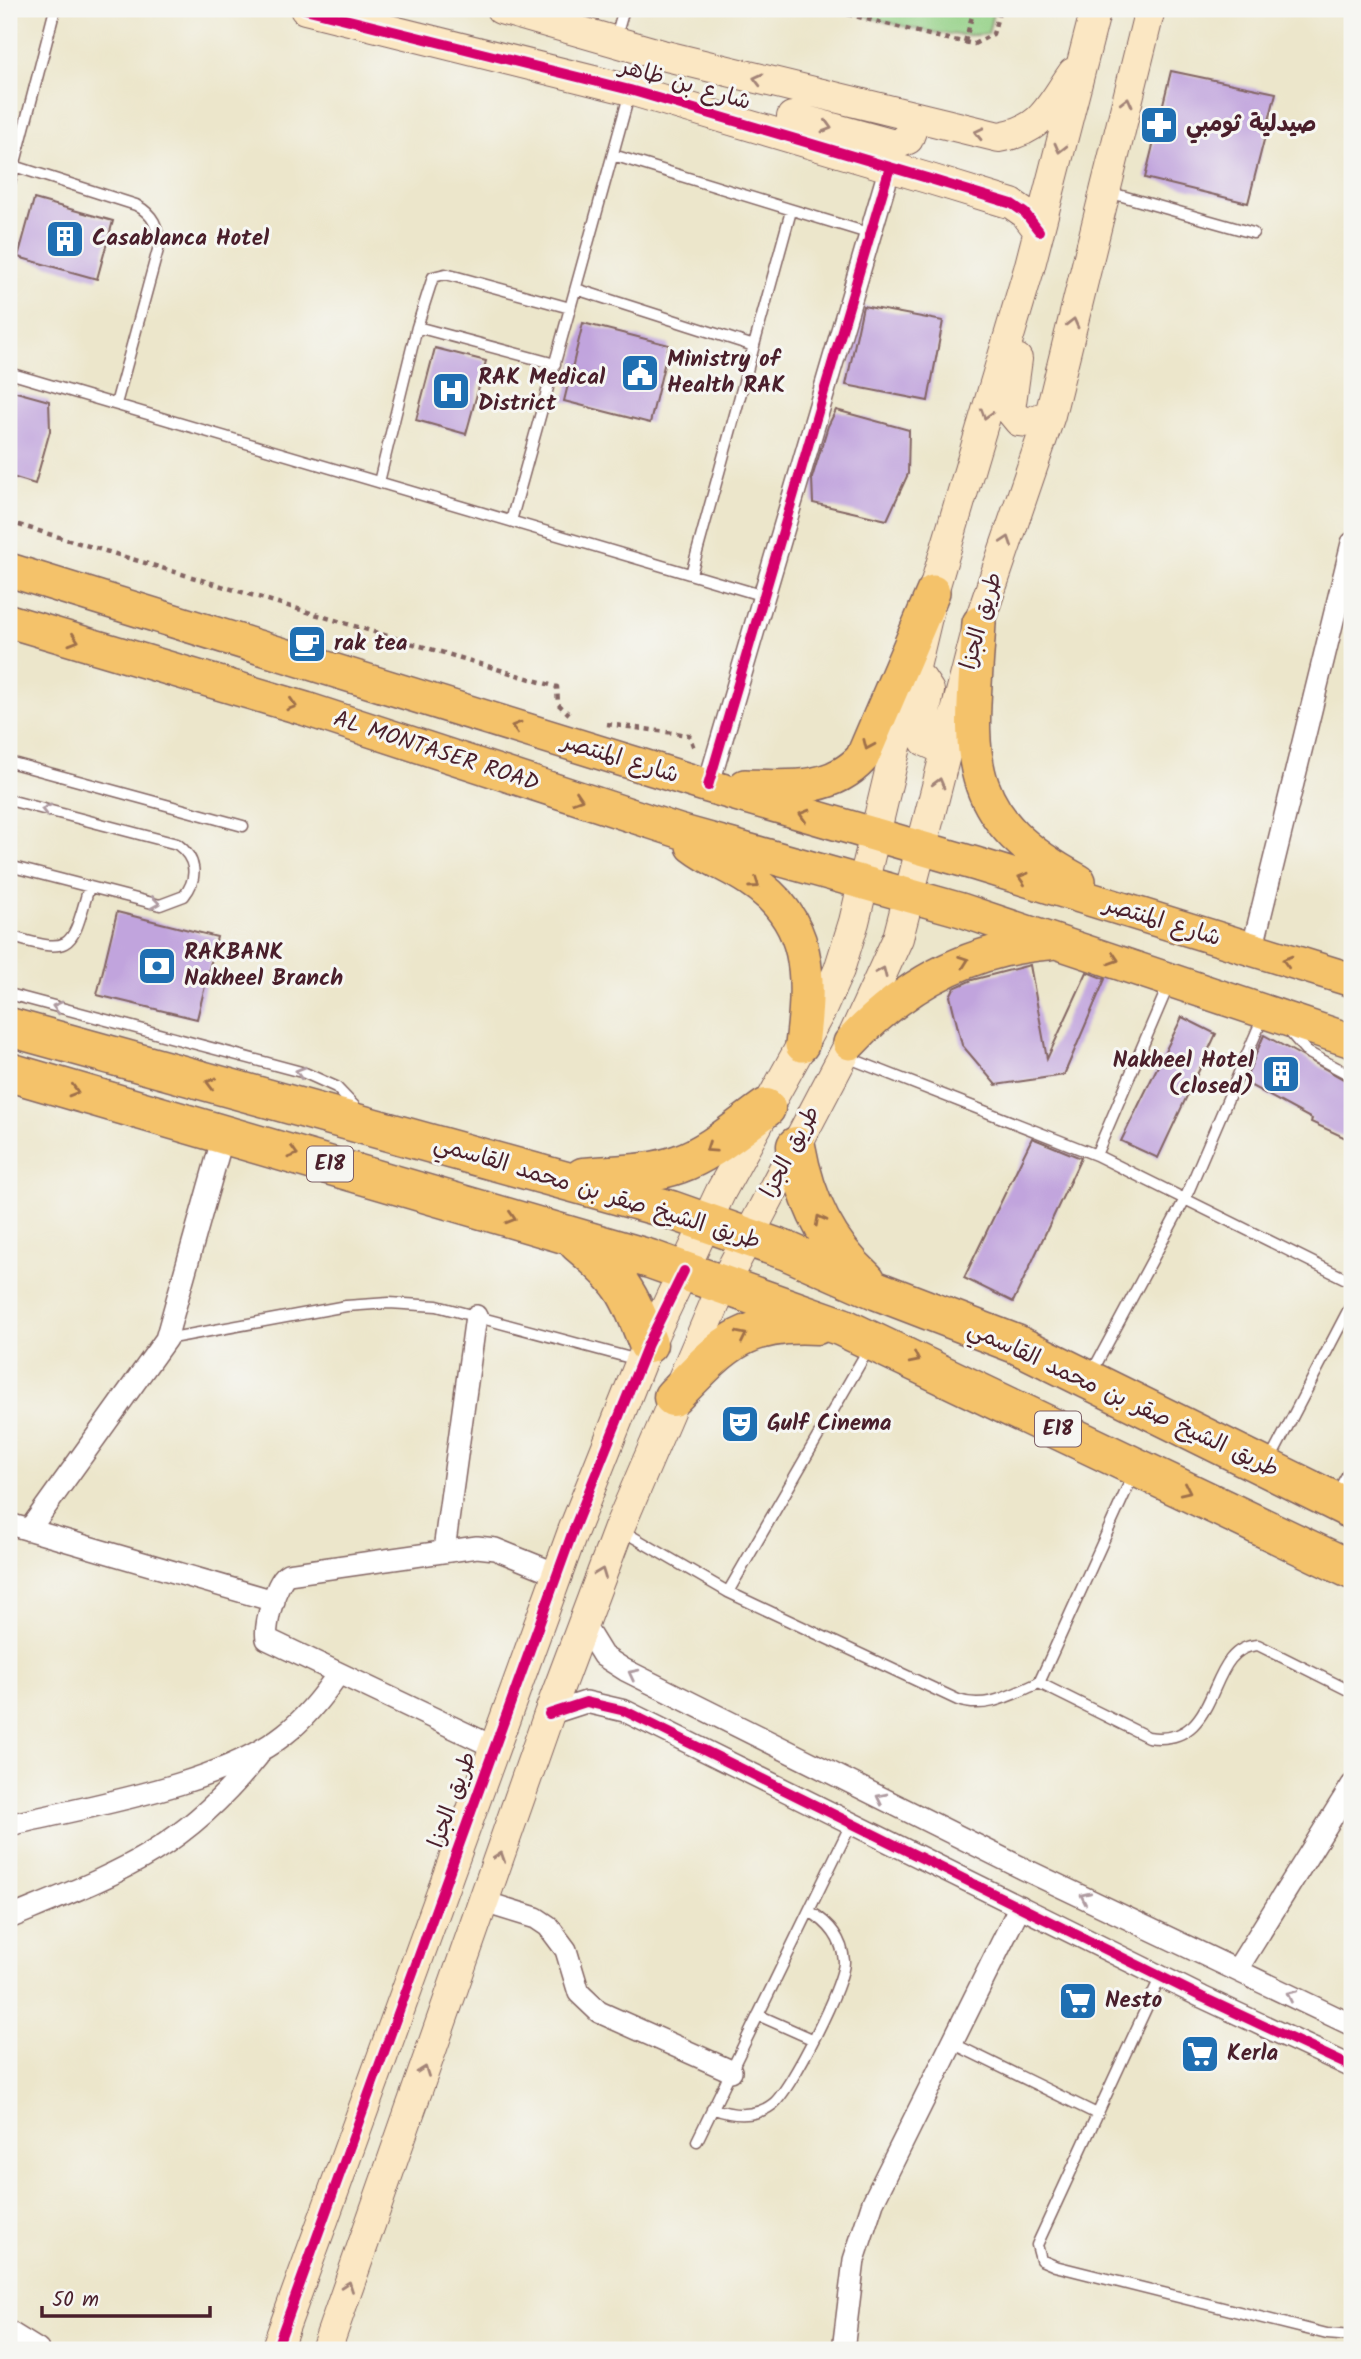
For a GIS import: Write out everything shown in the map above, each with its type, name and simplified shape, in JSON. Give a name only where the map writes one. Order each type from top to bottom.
[{"type":"highway","name":"طريق الشيخ صقر بن محمد القاسمي","points":[[9,1027],[561,1179],[747,1237],[1016,1344],[1343,1505]]},
{"type":"highway","name":"طريق الشيخ صقر بن محمد القاسمي","points":[[9,1072],[568,1235],[684,1271],[858,1333],[1352,1570]]},
{"type":"highway","points":[[561,1179],[655,1171],[681,1164],[705,1152],[766,1108]]},
{"type":"highway","points":[[796,1146],[804,1182],[817,1217],[848,1261],[878,1291]]},
{"type":"highway","points":[[568,1235],[614,1274],[632,1302],[645,1352]]},
{"type":"highway","points":[[673,1397],[705,1364],[743,1334],[774,1325],[858,1333]]},
{"type":"main road","name":"شارع المنتصر","points":[[9,570],[708,786],[1352,980]]},
{"type":"main road","points":[[708,786],[800,787],[820,784],[851,770],[862,758],[933,592]]},
{"type":"main road","name":"AL MONTASER ROAD","points":[[9,621],[306,709],[679,831],[863,884]]},
{"type":"main road","points":[[979,623],[972,738],[982,787],[992,809],[1008,832],[1028,851],[1146,917]]},
{"type":"main road","points":[[679,831],[711,859],[765,891],[792,922],[802,946],[807,971],[802,1045]]},
{"type":"main road","points":[[863,884],[1061,942],[1352,1041]]},
{"type":"main road","points":[[846,1049],[896,999],[951,966],[1023,945],[1061,942]]},
{"type":"street","name":"شارع بن ظاهر","points":[[305,9],[449,42],[630,90],[890,167],[1012,204],[1025,213],[1039,231]]},
{"type":"street","name":"شارع بن ظاهر","points":[[501,9],[615,41],[999,137],[1021,134],[1036,125],[1083,58]]},
{"type":"street","name":"طريق الجزا","points":[[276,2350],[557,1574],[645,1352],[706,1223],[839,971],[863,884],[933,592],[1029,269],[1096,9]]},
{"type":"street","name":"طريق الجزا","points":[[326,2350],[582,1622],[619,1528],[723,1285],[846,1049],[898,938],[979,623],[1050,415],[1150,9]]},
{"type":"street","points":[[449,42],[493,43],[593,69],[608,61],[615,41]]},
{"type":"street","points":[[689,107],[712,103],[747,105],[894,145],[908,139],[916,118]]},
{"type":"street","points":[[708,786],[890,167]]},
{"type":"street","points":[[1029,269],[1010,410],[1018,421],[1030,422],[1050,415]]},
{"type":"street","points":[[1252,950],[1351,554]]},
{"type":"street","points":[[912,675],[921,679],[929,691],[923,736],[929,745],[947,751]]},
{"type":"street","points":[[224,1133],[166,1339],[19,1527],[274,1601]]},
{"type":"street","points":[[444,1550],[476,1316]]},
{"type":"street","points":[[494,1747],[267,1639],[265,1630],[280,1583],[288,1574],[477,1547],[495,1549],[557,1574]]},
{"type":"street","points":[[582,1622],[594,1646],[603,1656],[680,1698],[1024,1869],[1238,1968],[1352,2025]]},
{"type":"street","points":[[9,1918],[121,1871],[166,1846],[206,1813],[263,1749],[305,1716],[338,1674]]},
{"type":"street","points":[[667,1732],[680,1698]]},
{"type":"street","points":[[550,1714],[586,1702],[598,1702],[667,1732],[1161,1976],[1352,2067]]},
{"type":"street","points":[[9,1825],[149,1791],[214,1771],[263,1749]]},
{"type":"street","points":[[1238,1968],[1350,1793]]},
{"type":"street","points":[[484,1902],[536,1919],[548,1926],[566,1950],[579,1993],[598,2012],[731,2071]]},
{"type":"street","points":[[843,2350],[849,2291],[863,2230],[887,2174],[1020,1906]]},
{"type":"street","points":[[9,2332],[38,2350]]},
{"type":"lane","points":[[9,186],[55,9]]},
{"type":"lane","points":[[615,41],[624,9]]},
{"type":"lane","points":[[511,521],[630,90]]},
{"type":"lane","points":[[613,155],[871,234]]},
{"type":"lane","points":[[14,166],[136,205],[148,212],[155,221],[159,246],[116,404]]},
{"type":"lane","points":[[1105,191],[1253,233]]},
{"type":"lane","points":[[691,574],[791,211]]},
{"type":"lane","points":[[379,482],[417,327],[433,277],[445,274],[570,308]]},
{"type":"lane","points":[[576,289],[754,346]]},
{"type":"lane","points":[[417,327],[555,364]]},
{"type":"lane","points":[[9,373],[764,596]]},
{"type":"lane","points":[[9,762],[243,826]]},
{"type":"lane","points":[[9,800],[177,844],[193,863],[193,881],[190,889],[169,904],[160,905],[9,866]]},
{"type":"lane","points":[[9,936],[47,947],[66,943],[75,933],[89,887]]},
{"type":"lane","points":[[1096,1154],[1172,978]]},
{"type":"lane","points":[[9,994],[312,1076],[336,1087],[351,1100],[372,1127]]},
{"type":"lane","points":[[1088,1380],[1185,1199],[1270,1012],[1307,1052],[1352,1076]]},
{"type":"lane","points":[[846,1049],[1096,1154],[1352,1282]]},
{"type":"lane","points":[[1266,1468],[1352,1303]]},
{"type":"lane","points":[[166,1339],[346,1306],[378,1304],[437,1306],[645,1352]]},
{"type":"lane","points":[[728,1592],[858,1333]]},
{"type":"lane","points":[[1343,1505],[1352,1466]]},
{"type":"lane","points":[[619,1528],[728,1592],[972,1705],[986,1705],[1039,1683],[1137,1467]]},
{"type":"lane","points":[[1039,1683],[1148,1737],[1165,1740],[1190,1730],[1199,1720],[1233,1655],[1250,1645],[1258,1645],[1352,1692]]},
{"type":"lane","points":[[697,2141],[851,1824]]},
{"type":"lane","points":[[712,2108],[727,2114],[744,2115],[760,2112],[773,2104],[789,2086],[842,1979],[844,1963],[834,1931],[809,1911]]},
{"type":"lane","points":[[1161,1976],[1037,2245],[1041,2260],[1055,2266],[1313,2330],[1352,2336]]},
{"type":"lane","points":[[758,2015],[812,2039]]},
{"type":"lane","points":[[952,2043],[1097,2114]]},
{"type":"path","points":[[205,9],[219,12],[220,9]]},
{"type":"path","points":[[828,9],[974,44],[993,34],[1000,9]]},
{"type":"path","points":[[965,42],[974,9]]},
{"type":"path","points":[[9,522],[557,687],[558,704],[577,720]]},
{"type":"path","points":[[602,723],[690,735],[708,786]]},
{"type":"green space","points":[[841,9],[994,9],[988,34],[969,35],[913,29]]},
{"type":"building","points":[[1171,71],[1276,93],[1248,203],[1145,178]]},
{"type":"building","name":"Casablanca Hotel","points":[[34,199],[113,221],[97,279],[18,257]]},
{"type":"building","points":[[863,306],[943,321],[928,401],[846,385]]},
{"type":"building","points":[[583,323],[669,345],[650,423],[564,401]]},
{"type":"building","name":"RAK Medical District","points":[[435,348],[486,361],[466,434],[416,420]]},
{"type":"building","points":[[9,390],[49,401],[50,431],[35,484],[9,476]]},
{"type":"building","points":[[836,410],[909,430],[908,474],[887,520],[813,503],[812,478],[828,426]]},
{"type":"building","name":"RAKBANK Nakheel Branch","points":[[117,912],[217,937],[197,1019],[97,995]]},
{"type":"building","points":[[1030,965],[1047,1059],[1087,972],[1105,979],[1064,1075],[996,1085],[962,1045],[950,996],[954,988],[972,980]]},
{"type":"building","points":[[1182,1017],[1216,1034],[1158,1158],[1121,1141]]},
{"type":"building","points":[[1264,1035],[1352,1084],[1352,1141],[1311,1122],[1312,1119],[1244,1082]]},
{"type":"building","points":[[1032,1138],[1081,1158],[1013,1302],[964,1278]]},
{"type":"cycle path","points":[[305,9],[630,90],[927,178],[1012,204],[1025,213],[1039,231]]},
{"type":"cycle path","points":[[708,786],[890,167]]},
{"type":"cycle path","points":[[276,2350],[573,1531],[648,1344],[684,1271]]},
{"type":"cycle path","points":[[549,1714],[586,1702],[625,1711],[1202,1997],[1352,2067]]},
{"type":"place","name":"صيدلية ثومبي","points":[[1159,125]]},
{"type":"place","name":"Casablanca Hotel","points":[[65,239]]},
{"type":"place","name":"Ministry of Health RAK","points":[[640,373]]},
{"type":"place","name":"RAK Medical District","points":[[451,391]]},
{"type":"place","name":"rak tea","points":[[307,644]]},
{"type":"place","name":"RAKBANK Nakheel Branch","points":[[157,966]]},
{"type":"place","name":"Nakheel Hotel (closed)","points":[[1281,1074]]},
{"type":"place","name":"Gulf Cinema","points":[[740,1424]]},
{"type":"place","name":"Nesto","points":[[1078,2001]]},
{"type":"place","name":"Kerla","points":[[1200,2054]]}]
